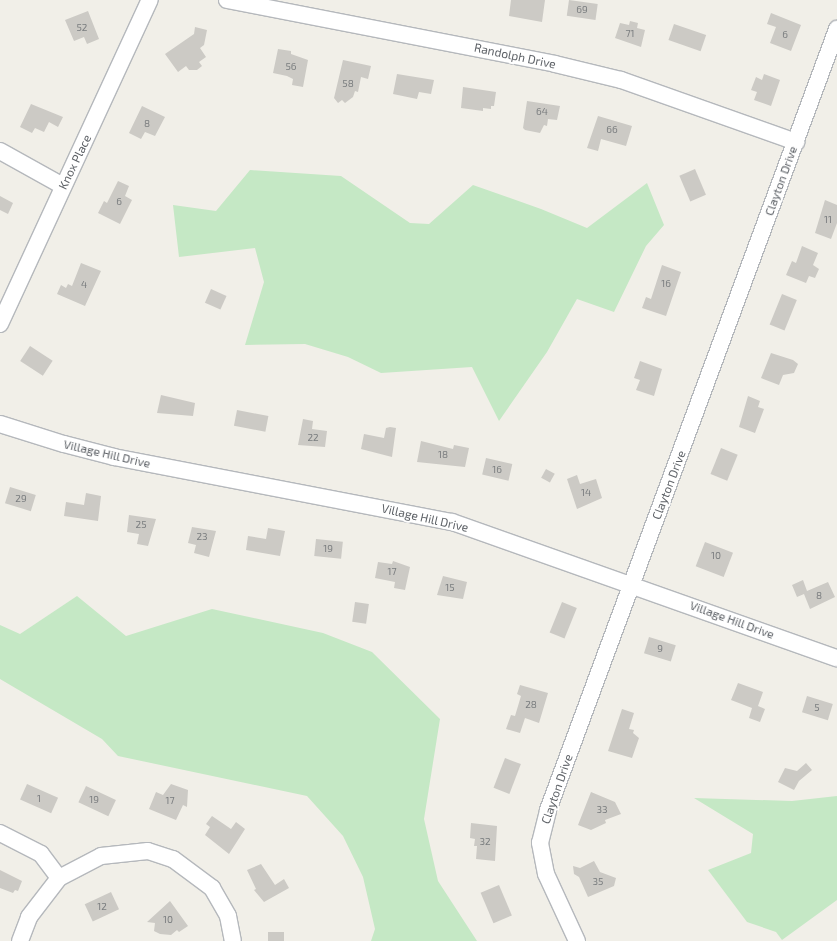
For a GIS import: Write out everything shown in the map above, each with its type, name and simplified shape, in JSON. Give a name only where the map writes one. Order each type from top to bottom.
[{"type":"street","name":"Knox Place","points":[[0,324],[150,0]]},
{"type":"street","name":"Randolph Drive","points":[[227,0],[540,61],[621,80],[796,142]]},
{"type":"street","name":"Clayton Drive","points":[[576,941],[546,874],[540,843],[548,810],[837,29]]},
{"type":"street","points":[[0,151],[63,186]]},
{"type":"street","name":"Village Hill Drive","points":[[0,424],[64,444],[114,457],[452,522],[837,658]]},
{"type":"street","points":[[0,833],[41,854],[59,878]]},
{"type":"street","points":[[20,941],[29,917],[59,878],[101,856],[148,852],[173,859],[212,888],[228,916],[233,941]]},
{"type":"green space","points":[[250,170],[341,176],[410,223],[429,224],[473,185],[541,209],[587,228],[647,183],[664,225],[646,246],[614,312],[577,299],[547,352],[499,421],[472,367],[381,373],[348,357],[305,344],[245,345],[264,282],[255,248],[179,257],[173,205],[216,211]]},
{"type":"green space","points":[[77,596],[126,636],[212,609],[323,633],[372,652],[440,719],[424,819],[438,881],[477,941],[371,941],[375,929],[363,877],[343,836],[307,796],[118,756],[102,739],[0,679],[0,625],[20,634]]},
{"type":"green space","points":[[837,796],[837,900],[782,940],[776,932],[747,922],[708,870],[751,853],[753,834],[694,798],[792,801]]},
{"type":"building","points":[[511,0],[545,0],[542,22],[509,16]]},
{"type":"building","points":[[569,0],[598,4],[595,20],[567,16]]},
{"type":"building","points":[[88,11],[99,39],[87,44],[84,37],[74,41],[65,20]]},
{"type":"building","points":[[771,13],[801,25],[791,51],[770,43],[776,27],[767,24]]},
{"type":"building","points":[[630,21],[638,23],[637,28],[645,30],[641,47],[615,38],[620,23],[629,25]]},
{"type":"building","points":[[674,24],[706,35],[701,51],[668,40]]},
{"type":"building","points":[[195,27],[207,30],[204,45],[200,48],[206,57],[199,62],[202,66],[197,70],[189,70],[186,66],[178,72],[165,54],[194,34]]},
{"type":"building","points":[[278,49],[291,51],[291,54],[308,60],[303,87],[292,85],[293,79],[287,76],[273,73]]},
{"type":"building","points":[[343,60],[371,66],[368,79],[361,77],[358,92],[355,91],[353,97],[345,103],[342,100],[338,103],[334,98]]},
{"type":"building","points":[[397,74],[434,80],[431,94],[419,92],[417,99],[393,94]]},
{"type":"building","points":[[764,74],[780,80],[771,106],[754,100],[757,92],[751,90],[756,77],[762,80]]},
{"type":"building","points":[[463,87],[496,92],[494,106],[491,106],[491,109],[483,108],[483,111],[461,108]]},
{"type":"building","points":[[527,101],[560,106],[557,120],[548,119],[547,126],[544,125],[540,133],[525,130],[523,128]]},
{"type":"building","points":[[31,104],[63,117],[58,127],[49,122],[44,132],[35,128],[32,133],[20,127]]},
{"type":"building","points":[[142,106],[165,117],[155,136],[145,132],[141,139],[129,133]]},
{"type":"building","points":[[598,116],[632,126],[626,146],[601,139],[598,151],[587,148]]},
{"type":"building","points":[[695,169],[706,195],[690,201],[679,176]]},
{"type":"building","points":[[118,181],[129,186],[125,196],[132,200],[120,224],[98,213],[104,201],[107,203]]},
{"type":"building","points":[[0,196],[13,203],[8,214],[0,210]]},
{"type":"building","points":[[825,200],[837,205],[837,223],[831,239],[815,233]]},
{"type":"building","points":[[802,246],[818,253],[813,265],[819,269],[815,278],[809,276],[806,283],[786,275],[792,261],[796,263]]},
{"type":"building","points":[[81,263],[101,271],[85,306],[57,294],[61,285],[66,288],[68,284],[72,286]]},
{"type":"building","points":[[662,265],[681,272],[666,316],[642,308],[646,297],[651,299]]},
{"type":"building","points":[[211,289],[227,296],[220,310],[205,303]]},
{"type":"building","points":[[782,294],[797,300],[784,331],[770,325]]},
{"type":"building","points":[[30,346],[53,361],[43,376],[20,361]]},
{"type":"building","points":[[771,353],[793,360],[798,364],[794,373],[783,375],[779,385],[761,378]]},
{"type":"building","points":[[640,361],[662,369],[654,396],[636,390],[640,380],[634,378]]},
{"type":"building","points":[[161,395],[195,403],[193,416],[157,413]]},
{"type":"building","points":[[748,396],[760,401],[758,407],[764,409],[755,433],[739,427]]},
{"type":"building","points":[[237,410],[268,416],[265,432],[234,426]]},
{"type":"building","points":[[303,419],[313,421],[312,429],[327,431],[325,447],[298,445]]},
{"type":"building","points":[[386,428],[396,428],[392,457],[361,449],[364,434],[384,438]]},
{"type":"building","points":[[421,441],[453,449],[454,445],[469,448],[465,467],[417,462]]},
{"type":"building","points":[[721,448],[738,455],[727,481],[711,474]]},
{"type":"building","points":[[486,458],[512,464],[508,481],[482,475]]},
{"type":"building","points":[[546,469],[555,474],[550,483],[541,478]]},
{"type":"building","points":[[577,475],[580,484],[596,479],[602,498],[577,509],[567,479]]},
{"type":"building","points":[[10,487],[36,495],[31,511],[5,503]]},
{"type":"building","points":[[86,493],[101,496],[98,521],[64,516],[66,502],[84,505]]},
{"type":"building","points":[[129,515],[156,519],[148,546],[137,544],[139,534],[127,532]]},
{"type":"building","points":[[192,527],[216,531],[209,557],[194,553],[196,545],[188,543]]},
{"type":"building","points":[[268,528],[285,531],[280,556],[246,550],[248,536],[266,539]]},
{"type":"building","points":[[316,539],[343,542],[341,559],[314,556]]},
{"type":"building","points":[[705,542],[733,553],[724,577],[696,566]]},
{"type":"building","points":[[393,561],[410,567],[405,590],[394,588],[395,582],[375,578],[378,562],[392,564]]},
{"type":"building","points":[[443,576],[467,582],[463,599],[437,595]]},
{"type":"building","points":[[803,580],[807,591],[828,582],[835,597],[810,609],[804,594],[797,597],[792,585]]},
{"type":"building","points":[[355,602],[369,604],[366,624],[352,622]]},
{"type":"building","points":[[562,602],[577,608],[564,639],[550,633]]},
{"type":"building","points":[[649,637],[676,645],[671,661],[644,653]]},
{"type":"building","points":[[738,683],[763,692],[758,706],[765,709],[760,722],[749,718],[752,708],[731,700]]},
{"type":"building","points":[[520,685],[548,693],[539,723],[525,718],[520,733],[506,729],[511,715],[515,716],[521,696],[517,694]]},
{"type":"building","points":[[807,696],[833,704],[828,720],[802,712]]},
{"type":"building","points":[[622,709],[634,713],[629,729],[634,730],[633,733],[639,738],[632,758],[608,751]]},
{"type":"building","points":[[505,758],[521,764],[509,794],[494,788]]},
{"type":"building","points":[[806,763],[812,770],[799,781],[794,790],[778,782],[785,768],[797,771]]},
{"type":"building","points":[[27,784],[58,798],[51,813],[20,800]]},
{"type":"building","points":[[171,784],[188,790],[187,807],[183,805],[176,820],[149,809],[156,792],[163,795]]},
{"type":"building","points":[[86,786],[116,800],[108,816],[78,802]]},
{"type":"building","points":[[591,792],[615,802],[621,814],[605,820],[606,823],[591,830],[578,825]]},
{"type":"building","points":[[212,816],[231,829],[236,822],[245,829],[229,854],[205,835],[210,827],[206,824]]},
{"type":"building","points":[[471,823],[497,826],[495,861],[476,859],[477,846],[474,846],[475,839],[470,838]]},
{"type":"building","points":[[594,861],[600,872],[616,878],[614,886],[588,897],[579,877],[574,874],[573,866],[580,868]]},
{"type":"building","points":[[261,864],[275,885],[284,879],[289,888],[264,902],[254,890],[256,889],[247,870]]},
{"type":"building","points":[[0,870],[22,881],[18,891],[15,890],[13,893],[0,888]]},
{"type":"building","points":[[499,885],[512,915],[493,923],[481,893]]},
{"type":"building","points":[[111,892],[119,909],[93,921],[85,904]]},
{"type":"building","points":[[170,901],[188,926],[179,932],[177,930],[171,935],[160,934],[154,931],[155,923],[147,922]]},
{"type":"building","points":[[268,932],[284,932],[284,941],[268,941]]}]
